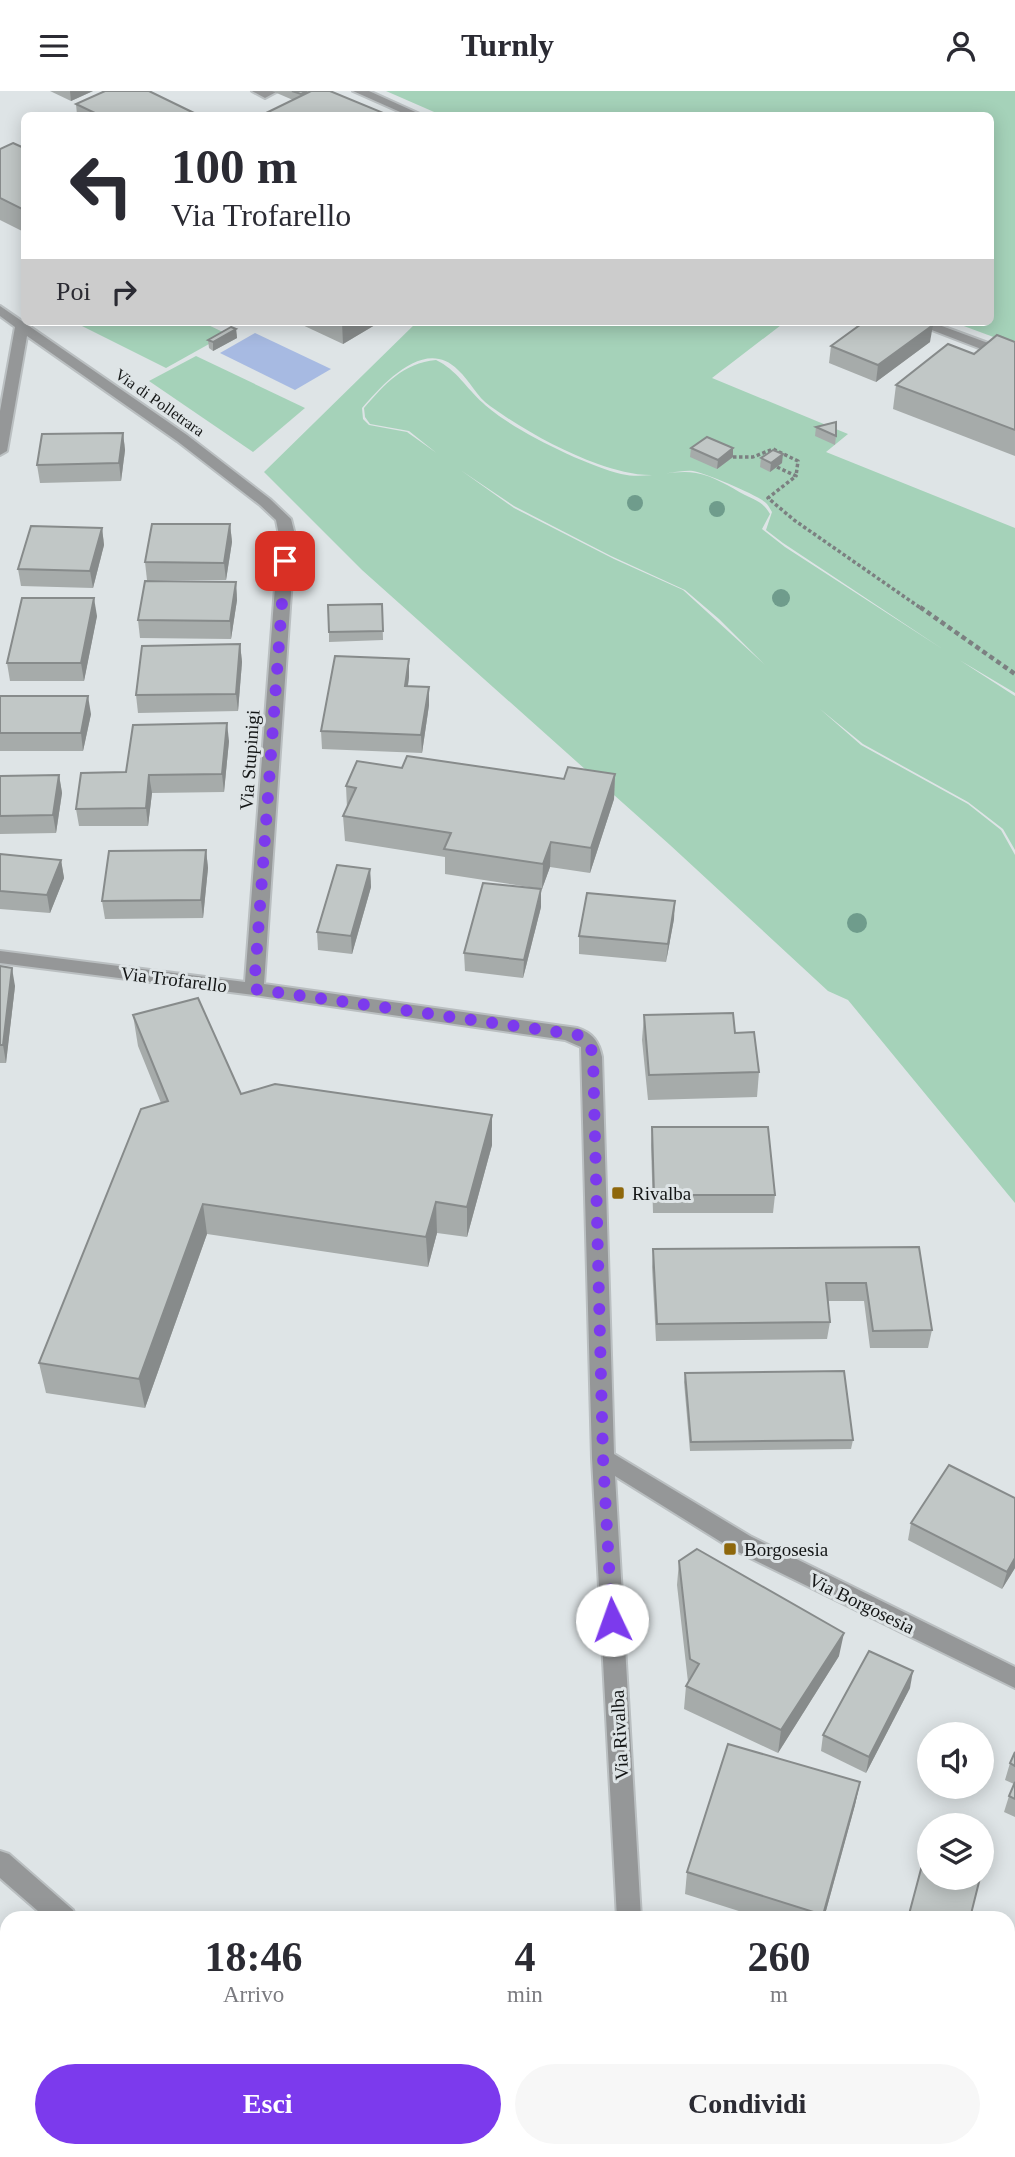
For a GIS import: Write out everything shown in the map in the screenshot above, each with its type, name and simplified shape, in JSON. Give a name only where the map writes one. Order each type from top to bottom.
[{"type":"street","points":[[258,91],[265,94],[272,91]]},
{"type":"street","points":[[359,91],[409,112]]},
{"type":"street","name":"Via di Polletrara","points":[[0,310],[182,438],[265,502],[283,519],[286,535]]},
{"type":"street","points":[[929,326],[1015,358]]},
{"type":"street","points":[[0,451],[22,327]]},
{"type":"street","name":"Via Stupinigi","points":[[254,989],[286,535]]},
{"type":"street","name":"Via Trofarello","points":[[0,957],[254,989],[565,1033],[585,1039],[592,1049]]},
{"type":"street","name":"Via Rivalba","points":[[592,1049],[603,1458],[629,1911]]},
{"type":"street","name":"Via Borgosesia","points":[[603,1458],[742,1543],[1015,1678]]},
{"type":"street","points":[[0,1862],[56,1911]]},
{"type":"path","points":[[733,457],[753,457],[773,449],[798,461],[796,475],[768,498],[794,520],[1015,674]]},
{"type":"path","points":[[777,467],[796,475]]},
{"type":"green space","points":[[386,91],[1015,91],[1015,345],[964,326],[994,326],[994,112],[434,112]]},
{"type":"green space","points":[[82,326],[210,326],[227,334],[166,368]]},
{"type":"green space","points":[[413,326],[780,326],[712,378],[848,434],[826,452],[1015,528],[1015,693],[960,660],[1015,696],[1015,850],[1003,829],[968,802],[863,744],[820,709],[861,745],[968,804],[1001,830],[1015,855],[1015,1203],[848,1000],[828,991],[670,845],[362,570],[264,472]],"holes":[[[432,358],[445,361],[462,374],[485,402],[542,439],[604,466],[653,475],[640,476],[606,469],[529,435],[495,413],[450,369],[436,360],[404,370],[387,383],[364,408],[365,417],[370,424],[409,431],[436,453],[407,432],[369,425],[363,419],[362,408],[381,387],[405,367]],[[463,471],[514,506],[611,556],[685,590],[765,665],[683,590],[614,559],[514,508]],[[699,472],[762,500],[772,512],[766,530],[943,649],[785,547],[762,529],[770,514],[759,502],[703,474],[669,473]]]},
{"type":"green space","points":[[196,356],[305,408],[253,452],[149,381]]},
{"type":"water","points":[[255,333],[331,369],[295,390],[220,353]]},
{"type":"building","points":[[105,91],[149,91],[192,112],[93,112],[76,104]]},
{"type":"building","points":[[311,91],[330,91],[381,112],[268,112]]},
{"type":"building","points":[[13,143],[21,147],[21,208],[0,198],[0,149]]},
{"type":"building","points":[[858,326],[932,326],[878,365],[831,346]]},
{"type":"building","points":[[231,327],[236,329],[213,342],[208,340]]},
{"type":"building","points":[[997,335],[1015,342],[1015,430],[896,385],[948,344],[974,354]]},
{"type":"building","points":[[836,422],[836,436],[816,427]]},
{"type":"building","points":[[123,433],[119,463],[37,465],[42,434]]},
{"type":"building","points":[[707,437],[733,448],[718,460],[691,448]]},
{"type":"building","points":[[773,450],[783,454],[771,463],[761,458]]},
{"type":"building","points":[[152,524],[230,524],[224,563],[145,562]]},
{"type":"building","points":[[31,526],[102,528],[90,571],[18,569]]},
{"type":"building","points":[[145,581],[236,582],[230,621],[138,620]]},
{"type":"building","points":[[22,598],[94,598],[81,663],[7,663]]},
{"type":"building","points":[[382,604],[383,631],[329,632],[328,605]]},
{"type":"building","points":[[240,644],[236,694],[136,695],[142,646]]},
{"type":"building","points":[[335,656],[409,659],[405,686],[429,687],[421,735],[321,731]]},
{"type":"building","points":[[0,696],[88,696],[81,733],[0,733]]},
{"type":"building","points":[[227,723],[222,774],[149,775],[146,808],[76,809],[81,773],[126,772],[133,725]]},
{"type":"building","points":[[407,756],[564,779],[568,767],[615,774],[591,848],[551,842],[543,864],[444,849],[451,833],[343,816],[356,788],[346,786],[357,761],[402,768]]},
{"type":"building","points":[[59,775],[53,815],[0,816],[0,776]]},
{"type":"building","points":[[206,850],[201,900],[102,901],[109,851]]},
{"type":"building","points":[[0,854],[61,860],[47,895],[0,891]]},
{"type":"building","points":[[337,865],[370,869],[351,936],[317,932]]},
{"type":"building","points":[[483,883],[541,889],[524,960],[464,953]]},
{"type":"building","points":[[587,893],[675,901],[668,944],[579,936]]},
{"type":"building","points":[[0,966],[12,968],[3,1045],[0,1045]]},
{"type":"building","points":[[198,998],[241,1094],[275,1084],[492,1115],[467,1207],[436,1202],[426,1237],[203,1204],[139,1379],[39,1363],[141,1109],[168,1101],[133,1015]]},
{"type":"building","points":[[733,1013],[735,1033],[754,1032],[759,1072],[649,1075],[644,1015]]},
{"type":"building","points":[[652,1127],[768,1127],[775,1195],[654,1195]]},
{"type":"building","points":[[919,1247],[932,1330],[873,1331],[866,1283],[826,1283],[830,1322],[657,1324],[653,1249]]},
{"type":"building","points":[[844,1371],[853,1440],[691,1442],[685,1373]]},
{"type":"building","points":[[949,1465],[1015,1498],[1015,1558],[1007,1572],[911,1523]]},
{"type":"building","points":[[697,1549],[844,1633],[781,1730],[686,1686],[699,1664],[690,1659],[679,1561]]},
{"type":"building","points":[[869,1651],[913,1671],[869,1757],[823,1735]]},
{"type":"building","points":[[728,1744],[860,1782],[824,1911],[810,1911],[687,1872]]},
{"type":"building","points":[[1015,1752],[1015,1766],[1010,1763]]},
{"type":"building","points":[[1015,1782],[1015,1799],[1009,1796]]},
{"type":"building","points":[[917,1884],[917,1890],[977,1890],[972,1911],[910,1911]]},
{"type":"place","name":"Rivalba","points":[[618,1193]]},
{"type":"place","name":"Borgosesia","points":[[730,1549]]},
{"type":"route","points":[[285,561],[254,989],[578,1035],[590,1044],[593,1057],[603,1458],[612,1620]]}]
